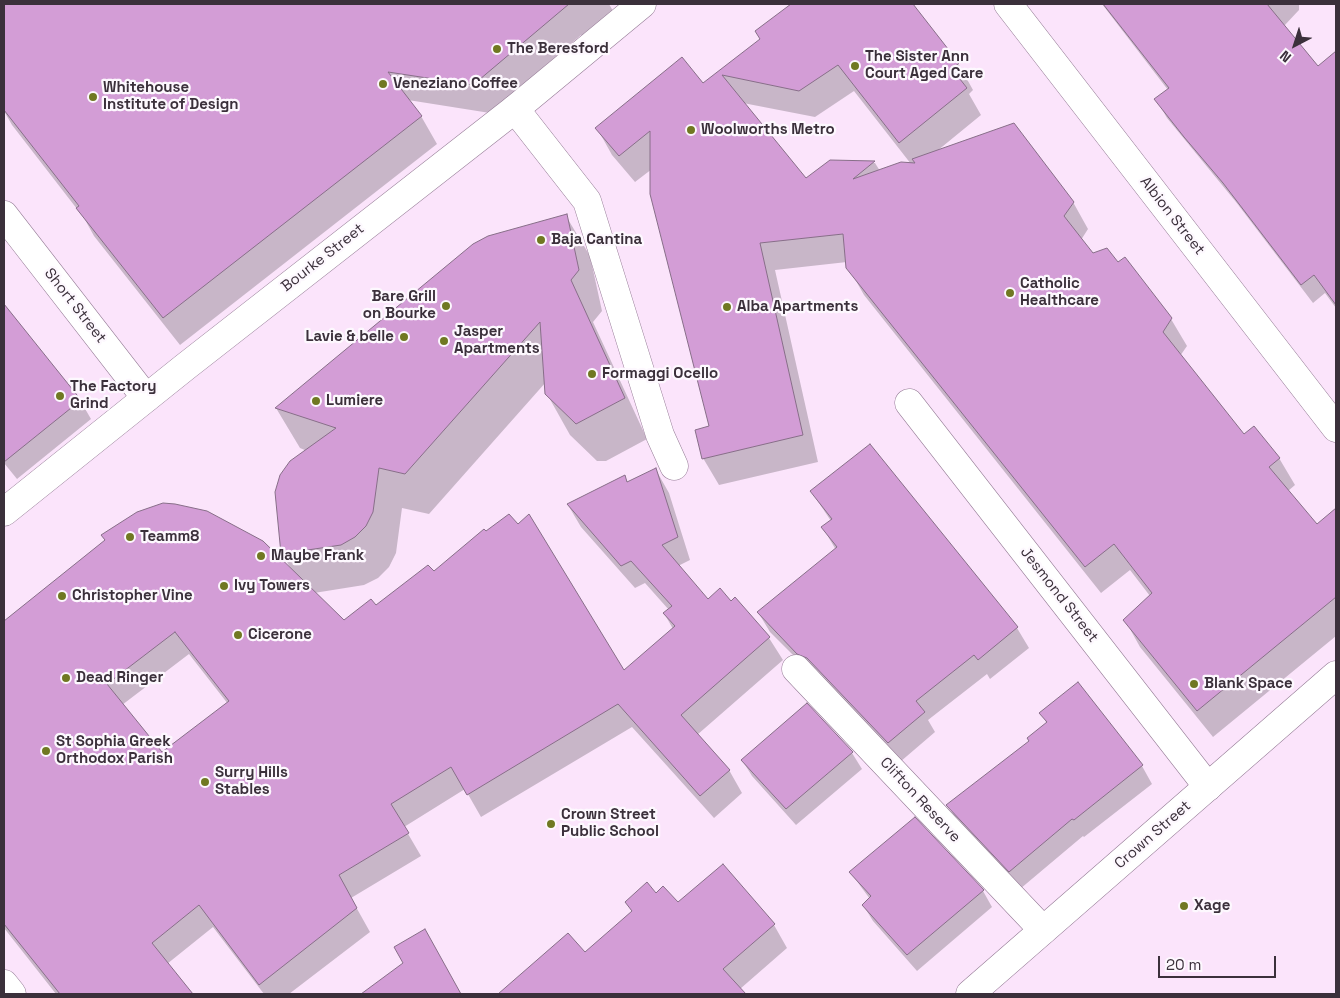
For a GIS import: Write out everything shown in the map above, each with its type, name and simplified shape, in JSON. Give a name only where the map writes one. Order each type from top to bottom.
[{"type":"street","name":"Bourke Street","points":[[4,512],[515,108],[642,4]]},
{"type":"street","name":"Albion Street","points":[[1008,4],[1336,428]]},
{"type":"street","points":[[515,108],[587,201],[660,435],[674,466]]},
{"type":"street","name":"Short Street","points":[[4,215],[146,398]]},
{"type":"street","name":"Jesmond Street","points":[[909,402],[1208,787]]},
{"type":"street","name":"Clifton Reserve","points":[[796,669],[1043,930]]},
{"type":"street","name":"Crown Street","points":[[970,994],[1336,675]]},
{"type":"street","points":[[4,984],[12,994]]},
{"type":"building","points":[[4,4],[569,4],[473,85],[388,72],[422,116],[163,318],[76,208],[79,206],[4,110]]},
{"type":"building","points":[[791,4],[913,4],[959,63],[952,69],[967,88],[899,143],[838,65],[799,91],[722,75],[806,178],[830,160],[875,161],[853,179],[901,162],[915,163],[912,159],[1014,123],[1074,202],[1064,216],[1093,253],[1107,248],[1118,262],[1125,257],[1172,318],[1163,332],[1244,434],[1254,426],[1280,458],[1269,467],[1317,524],[1336,508],[1336,597],[1197,711],[1123,620],[1152,593],[1114,544],[1085,567],[846,268],[843,234],[760,243],[803,435],[702,459],[695,430],[709,426],[650,194],[650,131],[619,156],[595,128],[682,57],[703,83],[760,39],[755,31]]},
{"type":"building","points":[[1103,4],[1267,4],[1318,66],[1336,51],[1336,305],[1314,275],[1301,285],[1223,183],[1154,99],[1169,88]]},
{"type":"building","name":"Jasper Apartments","points":[[567,214],[579,270],[571,280],[625,398],[576,424],[545,394],[540,322],[405,474],[379,468],[373,512],[366,526],[355,537],[341,545],[281,554],[275,492],[280,475],[290,461],[336,428],[275,408],[473,244],[488,236]]},
{"type":"building","points":[[4,304],[81,400],[4,462]]},
{"type":"building","points":[[870,444],[1018,627],[978,660],[974,655],[916,701],[925,712],[888,743],[807,658],[797,654],[757,612],[837,547],[821,527],[832,519],[810,491]]},
{"type":"building","points":[[656,468],[678,537],[662,545],[708,599],[720,588],[731,601],[735,597],[770,637],[681,715],[730,770],[700,796],[618,704],[467,795],[451,767],[391,804],[409,833],[339,875],[357,908],[259,985],[199,905],[152,943],[193,994],[60,994],[4,924],[4,621],[105,540],[101,535],[137,512],[163,503],[207,511],[263,541],[344,620],[371,599],[376,605],[428,565],[434,571],[484,529],[486,531],[509,514],[518,524],[529,514],[624,670],[675,626],[663,613],[672,606],[631,561],[621,566],[567,504],[625,475],[627,482]],"holes":[[[175,632],[229,701],[162,752],[107,684]]]},
{"type":"building","points":[[1078,682],[1143,765],[1074,820],[1072,819],[1009,872],[946,805],[1029,741],[1027,738],[1047,722],[1039,713]]},
{"type":"building","points":[[807,703],[853,752],[786,809],[741,760]]},
{"type":"building","points":[[915,817],[984,890],[907,955],[862,905],[871,896],[849,872]]},
{"type":"building","name":"Crown Street Public School","points":[[723,864],[775,924],[723,969],[746,994],[498,994],[568,933],[585,952],[632,911],[625,902],[647,882],[656,893],[663,886],[678,902]]},
{"type":"building","points":[[425,929],[461,994],[361,994],[403,963],[394,947]]},
{"type":"place","name":"The Beresford","points":[[497,49]]},
{"type":"place","name":"The Sister Ann Court Aged Care","points":[[855,66]]},
{"type":"place","name":"Veneziano Coffee","points":[[383,84]]},
{"type":"place","name":"Whitehouse Institute of Design","points":[[93,97]]},
{"type":"place","name":"Woolworths Metro","points":[[691,130]]},
{"type":"place","name":"Baja Cantina","points":[[541,240]]},
{"type":"place","name":"Catholic Healthcare","points":[[1010,293]]},
{"type":"place","name":"Bare Grill on Bourke","points":[[446,306]]},
{"type":"place","name":"Alba Apartments","points":[[727,307]]},
{"type":"place","name":"Lavie & belle","points":[[404,337]]},
{"type":"place","name":"Jasper Apartments","points":[[444,341]]},
{"type":"place","name":"Formaggi Ocello","points":[[592,374]]},
{"type":"place","name":"The Factory Grind","points":[[60,396]]},
{"type":"place","name":"Lumiere","points":[[316,401]]},
{"type":"place","name":"Teamm8","points":[[130,537]]},
{"type":"place","name":"Maybe Frank","points":[[261,556]]},
{"type":"place","name":"Ivy Towers","points":[[224,586]]},
{"type":"place","name":"Christopher Vine","points":[[62,596]]},
{"type":"place","name":"Cicerone","points":[[238,635]]},
{"type":"place","name":"Dead Ringer","points":[[66,678]]},
{"type":"place","name":"Blank Space","points":[[1194,684]]},
{"type":"place","name":"St Sophia Greek Orthodox Parish","points":[[46,751]]},
{"type":"place","name":"Surry Hills Stables","points":[[205,782]]},
{"type":"place","name":"Crown Street Public School","points":[[551,824]]},
{"type":"place","name":"Xage","points":[[1184,906]]}]
